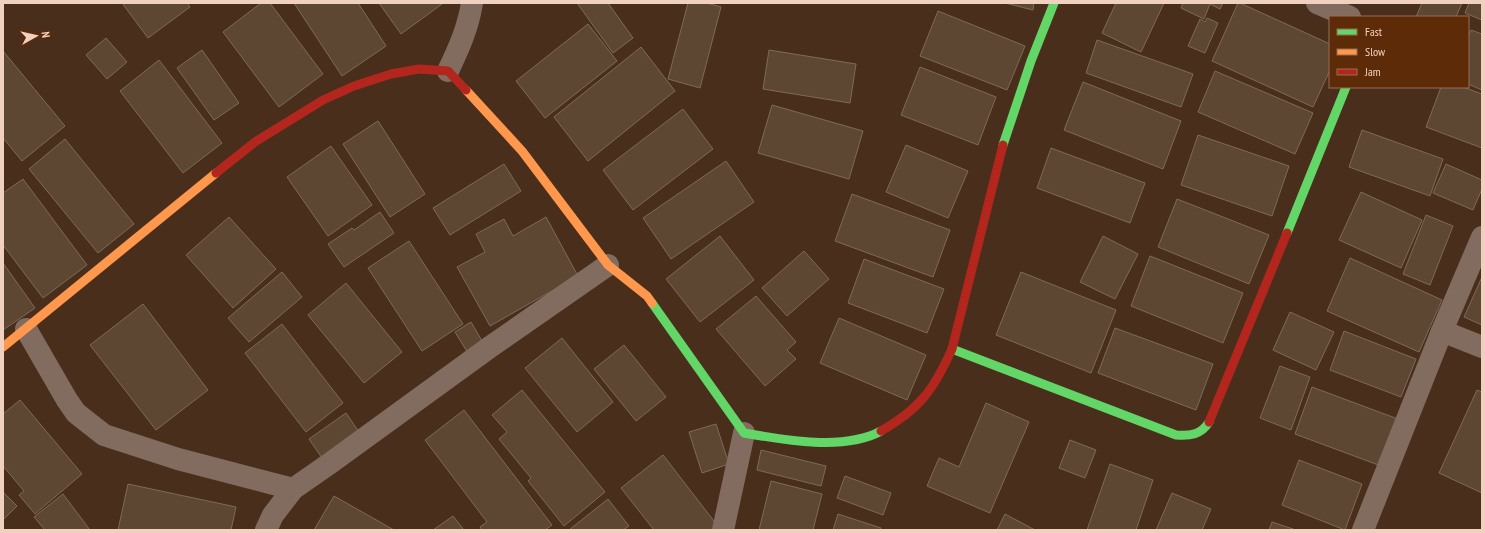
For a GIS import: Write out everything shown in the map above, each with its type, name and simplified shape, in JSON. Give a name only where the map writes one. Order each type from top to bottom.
[{"type":"street","points":[[448,70],[463,38],[470,18],[472,3]]},
{"type":"street","points":[[3,347],[255,142],[323,100],[354,86],[391,74],[419,69],[448,70],[522,151],[608,265],[646,296],[744,433],[780,439],[841,443],[874,435],[899,421],[926,397],[942,372],[952,349],[1004,142],[1031,61],[1054,3]]},
{"type":"street","points":[[1317,3],[1348,16]]},
{"type":"street","points":[[952,349],[1176,435],[1191,436],[1204,430],[1221,395],[1346,88]]},
{"type":"street","points":[[1363,530],[1442,331],[1482,238]]},
{"type":"street","points":[[266,530],[273,515],[293,489],[490,347],[608,265]]},
{"type":"street","points":[[26,329],[76,413],[104,435],[178,459],[293,489]]},
{"type":"street","points":[[1442,331],[1482,347]]},
{"type":"street","points":[[723,530],[744,433]]},
{"type":"building","points":[[122,3],[187,3],[190,7],[148,38]]},
{"type":"building","points":[[261,3],[270,3],[323,74],[279,107],[223,32]]},
{"type":"building","points":[[294,3],[358,3],[386,46],[342,76]]},
{"type":"building","points":[[379,3],[441,3],[442,4],[401,34]]},
{"type":"building","points":[[577,3],[608,3],[633,38],[613,53]]},
{"type":"building","points":[[688,3],[707,3],[721,7],[700,88],[668,79]]},
{"type":"building","points":[[1005,3],[1034,3],[1033,10]]},
{"type":"building","points":[[1116,3],[1164,3],[1141,52],[1102,33]]},
{"type":"building","points":[[1183,3],[1223,3],[1220,9],[1210,4],[1204,19],[1181,8]]},
{"type":"building","points":[[1238,3],[1329,44],[1329,72],[1313,107],[1212,61]]},
{"type":"building","points":[[1422,3],[1462,3],[1456,16],[1416,16]]},
{"type":"building","points":[[1469,3],[1482,3],[1482,20],[1465,13]]},
{"type":"building","points":[[938,11],[1025,46],[1007,90],[920,56]]},
{"type":"building","points":[[1207,18],[1218,23],[1205,53],[1188,46],[1200,19],[1205,22]]},
{"type":"building","points":[[588,24],[617,61],[545,118],[516,81]]},
{"type":"building","points":[[1471,30],[1482,34],[1482,90],[1469,84],[1469,35]]},
{"type":"building","points":[[106,38],[127,62],[107,79],[86,55]]},
{"type":"building","points":[[1097,40],[1193,74],[1181,107],[1086,73]]},
{"type":"building","points":[[641,47],[675,91],[588,161],[554,117]]},
{"type":"building","points":[[202,50],[239,103],[214,120],[177,68]]},
{"type":"building","points":[[769,50],[856,64],[850,103],[763,89]]},
{"type":"building","points":[[3,51],[65,126],[22,161],[3,138]]},
{"type":"building","points":[[159,60],[222,143],[183,173],[120,91]]},
{"type":"building","points":[[920,67],[996,97],[978,145],[901,115]]},
{"type":"building","points":[[1215,71],[1313,113],[1295,154],[1198,112]]},
{"type":"building","points":[[1083,82],[1181,121],[1163,169],[1064,130]]},
{"type":"building","points":[[1441,88],[1466,88],[1482,94],[1482,148],[1426,127]]},
{"type":"building","points":[[772,105],[863,131],[849,179],[758,153]]},
{"type":"building","points":[[683,109],[713,149],[633,210],[603,170]]},
{"type":"building","points":[[378,121],[425,194],[390,217],[343,144]]},
{"type":"building","points":[[1362,130],[1443,159],[1430,196],[1349,167]]},
{"type":"building","points":[[1198,135],[1289,166],[1272,216],[1181,185]]},
{"type":"building","points":[[65,139],[134,224],[98,253],[29,169]]},
{"type":"building","points":[[906,145],[968,171],[948,218],[886,192]]},
{"type":"building","points":[[331,146],[372,205],[328,236],[287,177]]},
{"type":"building","points":[[1051,148],[1145,183],[1130,223],[1037,188]]},
{"type":"building","points":[[726,161],[754,202],[671,259],[643,218]]},
{"type":"building","points":[[504,164],[521,191],[450,235],[433,208]]},
{"type":"building","points":[[1446,164],[1482,180],[1482,189],[1473,210],[1433,193]]},
{"type":"building","points":[[23,179],[87,265],[43,298],[3,245],[3,193]]},
{"type":"building","points":[[1361,192],[1422,220],[1401,268],[1339,240]]},
{"type":"building","points":[[852,194],[950,230],[933,277],[835,241]]},
{"type":"building","points":[[1177,199],[1269,235],[1249,284],[1158,247]]},
{"type":"building","points":[[380,212],[394,233],[344,267],[328,244],[352,228],[354,230]]},
{"type":"building","points":[[1426,215],[1453,226],[1430,285],[1403,274]]},
{"type":"building","points":[[229,217],[276,269],[233,308],[186,255]]},
{"type":"building","points":[[546,217],[578,276],[490,326],[457,267],[485,252],[476,234],[504,219],[513,236]]},
{"type":"building","points":[[720,236],[754,280],[700,322],[666,279]]},
{"type":"building","points":[[1103,236],[1138,254],[1115,299],[1080,282]]},
{"type":"building","points":[[409,241],[463,324],[422,351],[368,268]]},
{"type":"building","points":[[804,251],[829,279],[787,316],[762,288]]},
{"type":"building","points":[[1150,256],[1243,293],[1223,343],[1131,306]]},
{"type":"building","points":[[1350,258],[1442,300],[1419,352],[1327,311]]},
{"type":"building","points":[[864,259],[944,289],[927,333],[848,303]]},
{"type":"building","points":[[3,263],[35,308],[3,330]]},
{"type":"building","points":[[282,272],[302,297],[249,342],[228,318]]},
{"type":"building","points":[[1021,272],[1116,310],[1091,373],[996,335]]},
{"type":"building","points":[[1482,277],[1482,325],[1464,317]]},
{"type":"building","points":[[346,283],[402,352],[364,383],[308,315]]},
{"type":"building","points":[[756,296],[796,342],[787,350],[796,359],[765,386],[716,329]]},
{"type":"building","points":[[143,304],[208,390],[156,430],[90,345]]},
{"type":"building","points":[[1290,312],[1334,332],[1316,370],[1273,350]]},
{"type":"building","points":[[839,318],[926,355],[907,400],[820,363]]},
{"type":"building","points":[[471,322],[485,346],[469,355],[455,332]]},
{"type":"building","points":[[282,324],[343,403],[306,432],[245,353]]},
{"type":"building","points":[[1115,328],[1213,364],[1196,410],[1098,373]]},
{"type":"building","points":[[1344,331],[1416,359],[1401,397],[1330,370]]},
{"type":"building","points":[[562,338],[613,402],[577,432],[525,368]]},
{"type":"building","points":[[624,345],[666,397],[636,421],[594,369]]},
{"type":"building","points":[[1280,366],[1310,377],[1291,430],[1260,418]]},
{"type":"building","points":[[1312,387],[1398,419],[1381,466],[1295,434]]},
{"type":"building","points":[[522,390],[605,492],[564,526],[528,481],[531,478],[499,439],[507,432],[492,415]]},
{"type":"building","points":[[1477,390],[1482,392],[1482,493],[1439,473]]},
{"type":"building","points":[[20,400],[82,474],[35,514],[19,495],[24,491],[3,466],[3,414]]},
{"type":"building","points":[[986,403],[1029,422],[990,513],[927,486],[939,458],[959,467]]},
{"type":"building","points":[[464,410],[552,525],[545,530],[482,530],[480,527],[487,522],[425,440]]},
{"type":"building","points":[[346,413],[359,432],[322,458],[309,439]]},
{"type":"building","points":[[716,424],[729,464],[702,473],[689,432]]},
{"type":"building","points":[[1070,440],[1096,450],[1085,478],[1059,468]]},
{"type":"building","points":[[761,450],[826,466],[821,486],[757,470]]},
{"type":"building","points":[[663,455],[717,525],[711,530],[654,530],[621,488]]},
{"type":"building","points":[[1299,460],[1362,484],[1345,530],[1282,505]]},
{"type":"building","points":[[1110,464],[1153,480],[1136,530],[1087,530]]},
{"type":"building","points":[[845,476],[891,493],[883,515],[837,498]]},
{"type":"building","points":[[771,481],[822,494],[813,530],[759,530]]},
{"type":"building","points":[[128,484],[236,507],[231,530],[118,530]]},
{"type":"building","points":[[3,492],[17,506],[3,520]]},
{"type":"building","points":[[1172,493],[1211,509],[1202,530],[1156,530]]},
{"type":"building","points":[[63,494],[90,530],[45,530],[34,517]]},
{"type":"building","points":[[334,496],[394,530],[314,530]]},
{"type":"building","points":[[608,499],[629,526],[623,530],[569,530]]},
{"type":"building","points":[[838,514],[881,528],[880,530],[833,530]]},
{"type":"building","points":[[1005,514],[1035,530],[997,530]]},
{"type":"building","points":[[453,516],[464,530],[433,530]]},
{"type":"building","points":[[1272,522],[1296,530],[1269,530]]},
{"type":"traffic: fast","points":[[1003,145],[1031,61],[1054,3]]},
{"type":"traffic: fast","points":[[1287,233],[1346,88]]},
{"type":"traffic: fast","points":[[652,303],[744,433],[795,441],[832,442],[850,441],[881,431]]},
{"type":"traffic: fast","points":[[952,349],[1176,435],[1195,434],[1202,430],[1209,422]]},
{"type":"traffic: slow","points":[[466,90],[522,151],[608,265],[647,296],[652,303]]},
{"type":"traffic: slow","points":[[3,347],[216,173]]},
{"type":"traffic: jam","points":[[216,173],[255,142],[323,100],[354,86],[391,74],[419,69],[448,71],[466,90]]},
{"type":"traffic: jam","points":[[881,431],[906,415],[924,397],[939,376],[952,349],[1003,145]]},
{"type":"traffic: jam","points":[[1209,422],[1287,233]]}]
